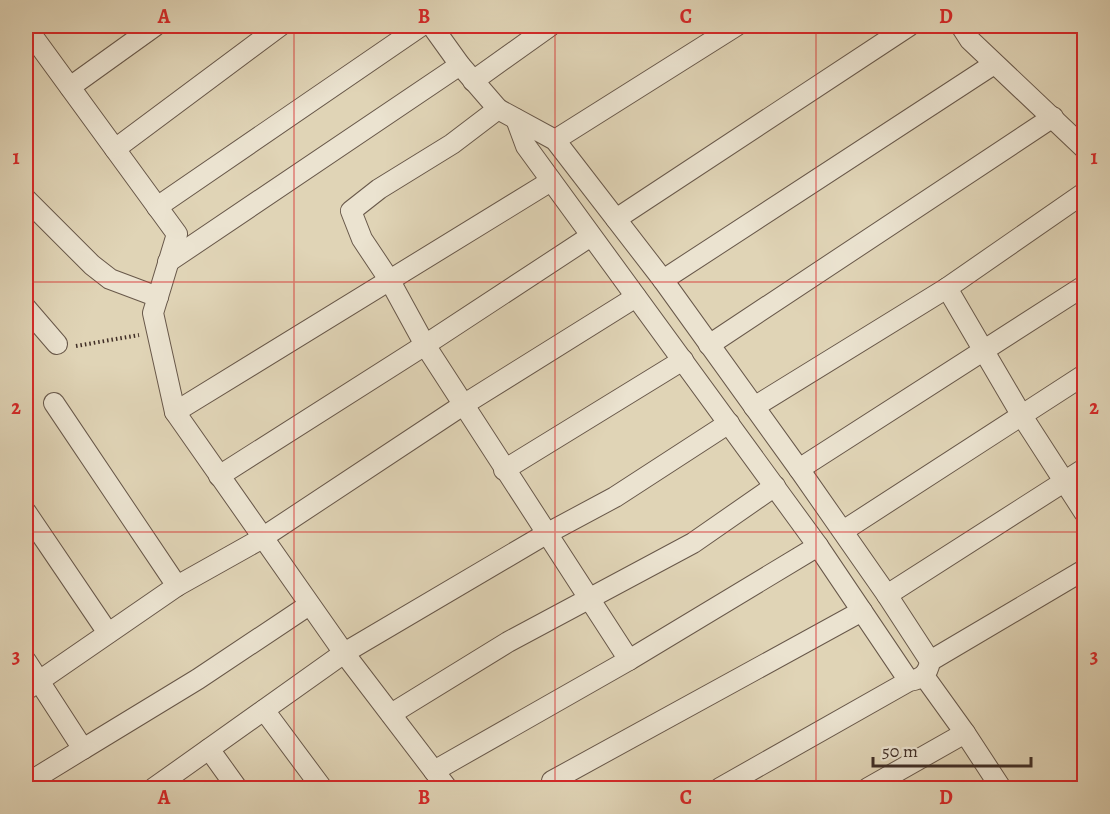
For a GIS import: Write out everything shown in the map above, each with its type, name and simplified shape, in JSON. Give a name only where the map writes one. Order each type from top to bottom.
[{"type":"street","points":[[70,87],[155,26]]},
{"type":"street","points":[[115,149],[280,26]]},
{"type":"street","points":[[157,207],[421,26]]},
{"type":"street","points":[[432,26],[460,65],[498,110],[555,140],[663,280],[887,594],[921,673]]},
{"type":"street","points":[[473,81],[550,26]]},
{"type":"street","points":[[555,140],[736,26]]},
{"type":"street","points":[[616,219],[909,26]]},
{"type":"street","points":[[961,26],[970,40],[994,64],[1084,148]]},
{"type":"street","points":[[26,27],[177,234],[153,313],[175,412],[309,605],[447,789]]},
{"type":"street","points":[[663,280],[994,64]]},
{"type":"street","points":[[168,262],[460,65]]},
{"type":"street","points":[[498,110],[452,144],[379,189],[351,212],[362,239],[390,281],[425,345],[629,660]]},
{"type":"street","points":[[709,345],[1053,117]]},
{"type":"street","points":[[516,119],[526,146],[551,182],[775,486],[862,610],[921,673],[965,733],[1001,789]]},
{"type":"street","points":[[175,412],[551,182]]},
{"type":"street","points":[[754,407],[947,288],[1084,193]]},
{"type":"street","points":[[26,199],[92,265],[110,279],[158,297]]},
{"type":"street","points":[[219,476],[591,236]]},
{"type":"street","points":[[799,469],[1084,286]]},
{"type":"street","points":[[947,288],[1022,416],[1084,512]]},
{"type":"street","points":[[32,685],[177,586],[262,538],[463,405],[636,297]]},
{"type":"street","points":[[26,309],[57,344]]},
{"type":"street","points":[[504,470],[683,360]]},
{"type":"street","points":[[843,531],[1084,375]]},
{"type":"street","points":[[54,403],[177,586]]},
{"type":"street","points":[[154,789],[344,653],[546,534],[615,497],[729,423]]},
{"type":"street","points":[[887,594],[910,582],[1084,469]]},
{"type":"street","points":[[391,714],[508,642],[693,543],[775,486]]},
{"type":"street","points":[[26,512],[108,633]]},
{"type":"street","points":[[434,771],[629,660],[818,546]]},
{"type":"street","points":[[720,789],[921,673],[1084,570]]},
{"type":"street","points":[[26,784],[198,679],[309,605]]},
{"type":"street","points":[[549,786],[862,610]]},
{"type":"street","points":[[26,661],[32,685],[83,749]]},
{"type":"street","points":[[264,710],[322,789]]},
{"type":"street","points":[[868,789],[965,733]]},
{"type":"street","points":[[209,749],[237,789]]},
{"type":"path","points":[[57,344],[80,347],[157,331]]}]
